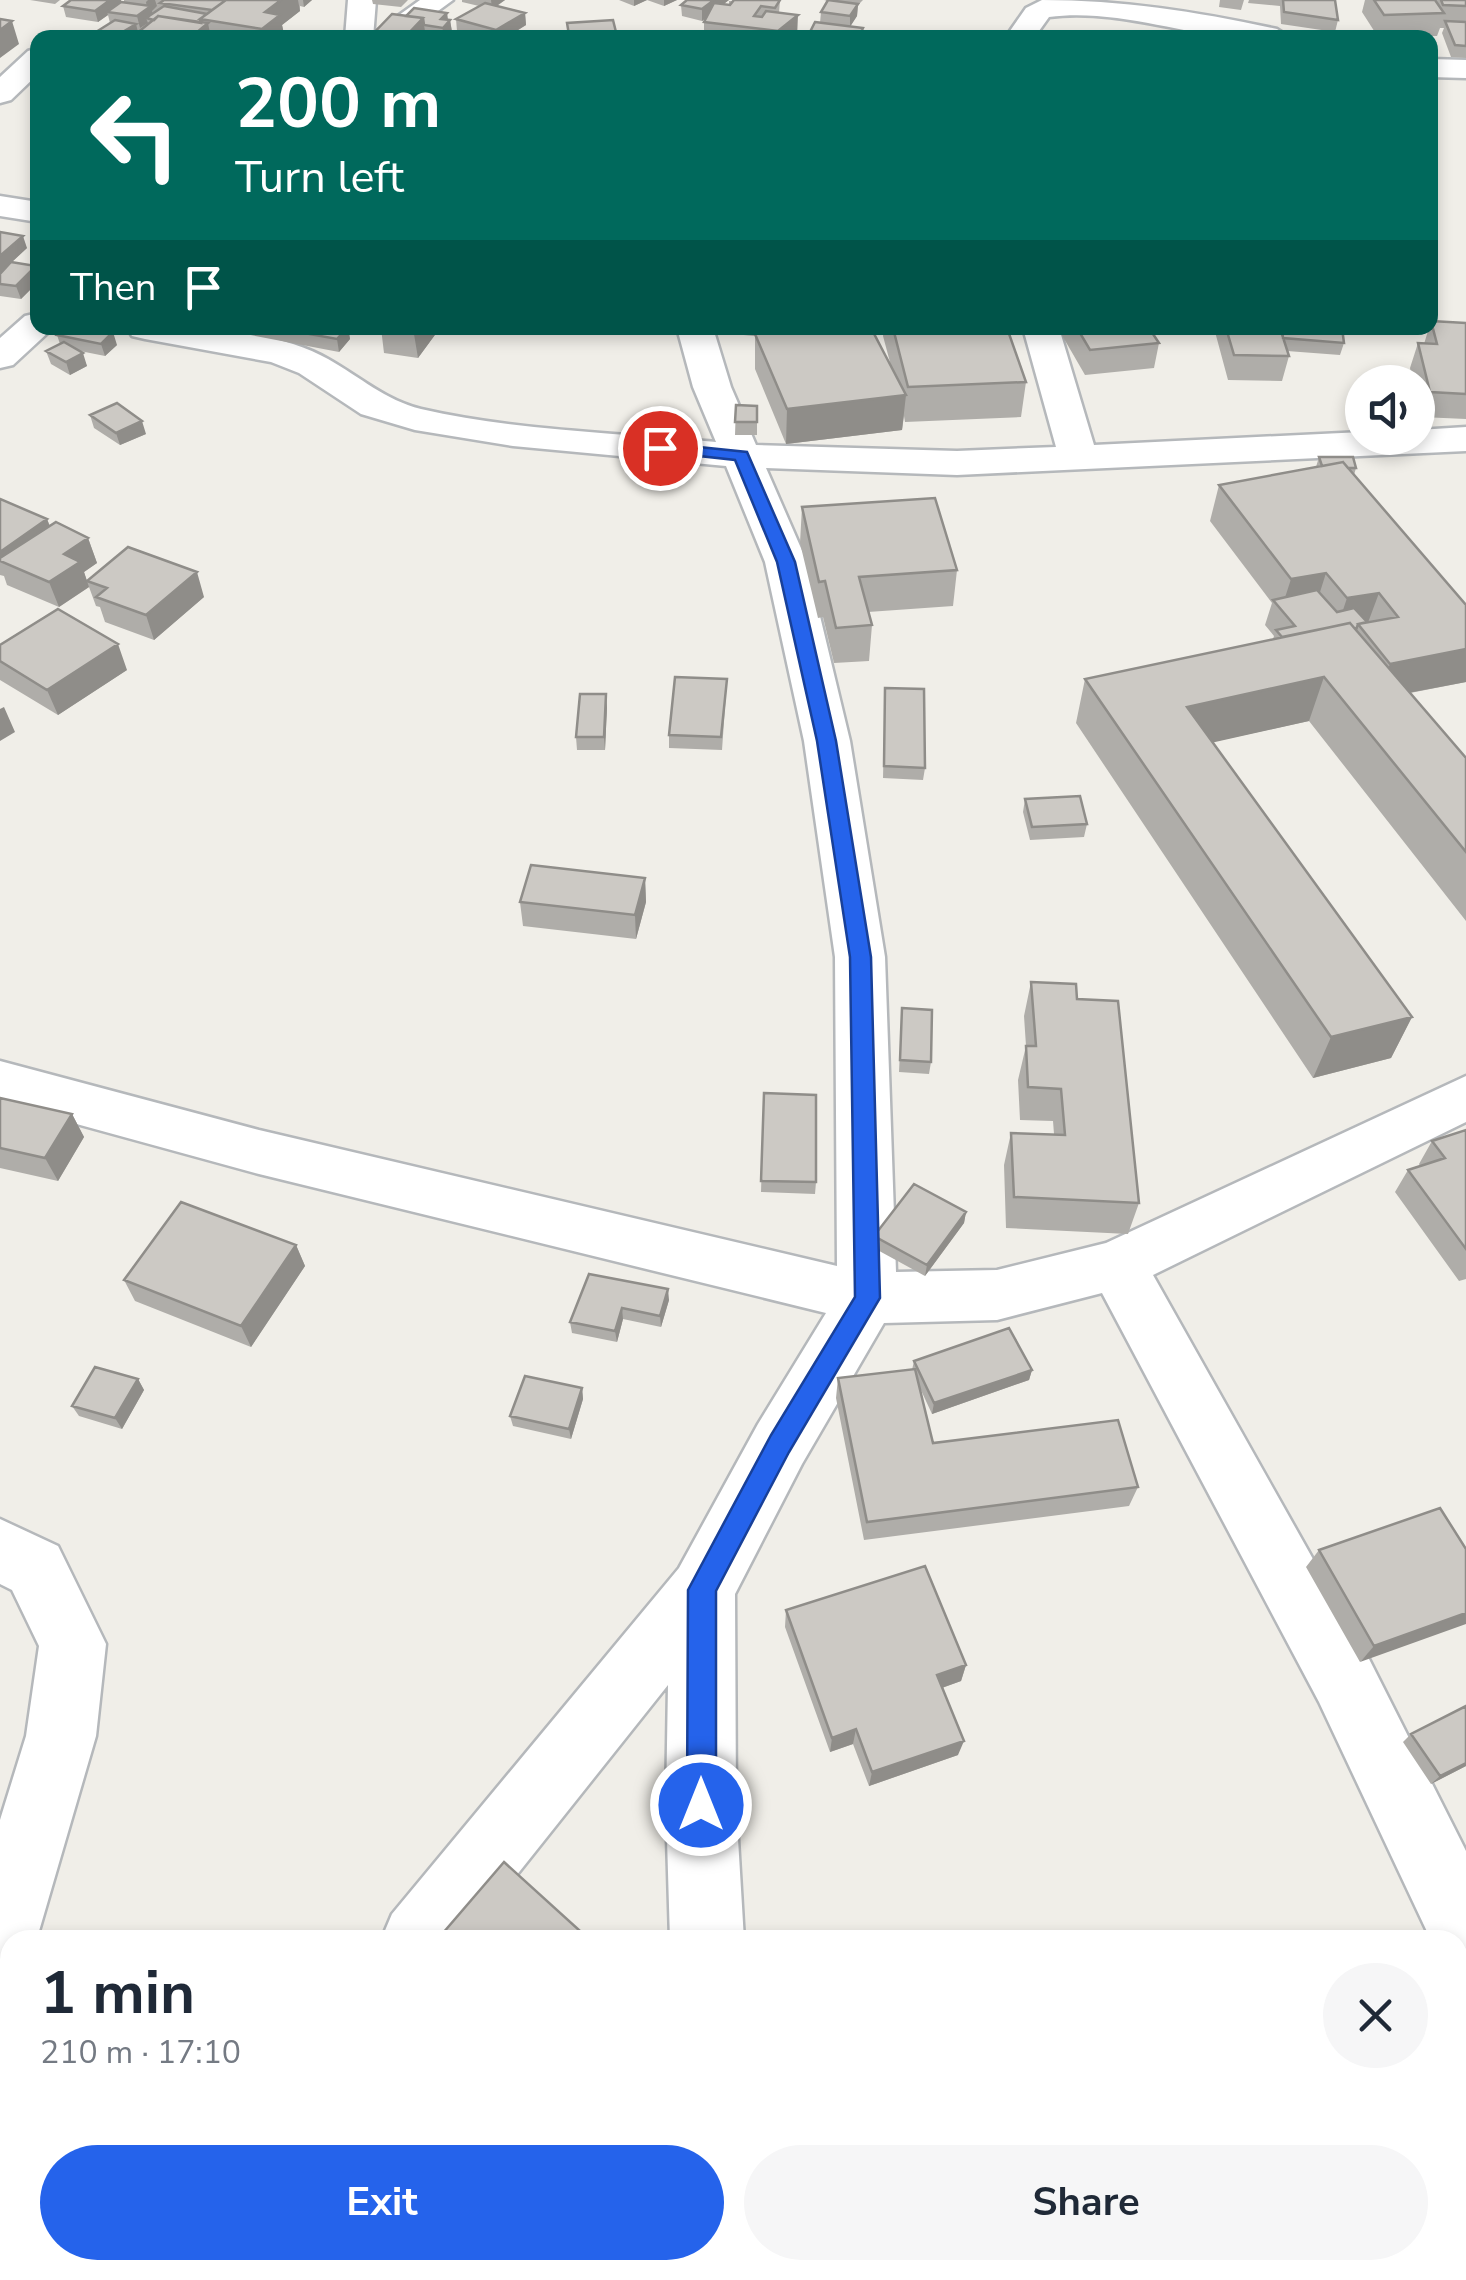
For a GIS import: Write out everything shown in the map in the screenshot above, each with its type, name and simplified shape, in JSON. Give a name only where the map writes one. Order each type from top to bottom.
[{"type":"street","points":[[359,30],[362,0]]},
{"type":"street","points":[[394,30],[439,0]]},
{"type":"street","points":[[1024,30],[1033,15],[1044,8],[1122,1],[1243,30]]},
{"type":"street","points":[[0,94],[30,65]]},
{"type":"street","points":[[1438,68],[1466,69]]},
{"type":"street","points":[[0,206],[30,211]]},
{"type":"street","points":[[0,358],[30,331]]},
{"type":"street","points":[[183,335],[280,353],[312,365],[374,406],[415,420],[513,434],[741,456],[958,462],[1466,440]]},
{"type":"street","points":[[426,1930],[702,1590],[780,1444],[868,1298],[860,957],[827,741],[790,580],[712,387],[697,335]]},
{"type":"street","points":[[1043,335],[1078,458]]},
{"type":"street","points":[[0,1082],[260,1152],[868,1298],[996,1294],[1118,1265],[1466,1096]]},
{"type":"street","points":[[1118,1265],[1418,1822],[1465,1930]]},
{"type":"street","points":[[0,1550],[35,1568],[73,1644],[61,1736],[2,1930]]},
{"type":"street","points":[[702,1590],[701,1805],[707,1930]]},
{"type":"building","points":[[71,0],[110,0],[95,11],[63,6]]},
{"type":"building","points":[[226,0],[212,10],[160,3]]},
{"type":"building","points":[[226,0],[281,0],[265,12],[280,15],[262,29],[200,19]]},
{"type":"building","points":[[687,0],[714,0],[702,9],[681,5]]},
{"type":"building","points":[[734,0],[780,0],[775,8],[761,6],[754,16],[762,17],[766,11],[798,15],[779,30],[704,22],[714,3],[730,5]]},
{"type":"building","points":[[828,0],[858,4],[850,16],[821,12]]},
{"type":"building","points":[[1283,0],[1335,0],[1338,20],[1284,12]]},
{"type":"building","points":[[1374,0],[1435,0],[1444,13],[1384,15]]},
{"type":"building","points":[[1441,0],[1466,0],[1466,6],[1443,5]]},
{"type":"building","points":[[121,2],[151,6],[137,16],[107,12]]},
{"type":"building","points":[[485,3],[525,13],[496,30],[456,19]]},
{"type":"building","points":[[164,6],[207,14],[200,19],[201,23],[158,16],[154,20],[146,18]]},
{"type":"building","points":[[414,8],[447,13],[441,19],[450,20],[443,28],[424,25],[423,18],[406,16]]},
{"type":"building","points":[[392,14],[423,18],[412,30],[377,30]]},
{"type":"building","points":[[158,16],[208,23],[200,30],[141,30]]},
{"type":"building","points":[[0,19],[12,21],[0,30]]},
{"type":"building","points":[[115,20],[136,24],[126,30],[99,30]]},
{"type":"building","points":[[613,20],[616,30],[568,30],[567,23]]},
{"type":"building","points":[[1445,21],[1466,22],[1466,46],[1455,45]]},
{"type":"building","points":[[815,22],[863,28],[862,30],[811,30]]},
{"type":"building","points":[[0,232],[23,236],[0,256]]},
{"type":"building","points":[[11,262],[30,265],[30,272],[16,286],[0,284],[0,274]]},
{"type":"building","points":[[1438,321],[1466,323],[1466,394],[1435,392],[1435,365],[1423,365],[1418,343],[1437,344]]},
{"type":"building","points":[[57,335],[110,335],[101,344]]},
{"type":"building","points":[[755,335],[875,335],[906,395],[787,409]]},
{"type":"building","points":[[895,335],[1009,335],[1026,382],[908,387]]},
{"type":"building","points":[[1081,335],[1154,335],[1159,343],[1090,350]]},
{"type":"building","points":[[1228,335],[1282,335],[1289,356],[1234,355]]},
{"type":"building","points":[[1283,335],[1343,335],[1344,343]]},
{"type":"building","points":[[64,342],[83,353],[66,362],[46,351]]},
{"type":"building","points":[[117,403],[142,421],[116,433],[90,415]]},
{"type":"building","points":[[736,405],[757,406],[757,422],[735,422]]},
{"type":"building","points":[[1319,457],[1353,457],[1356,468],[1348,468],[1343,462],[1322,466]]},
{"type":"building","points":[[1343,462],[1466,605],[1466,649],[1390,664],[1358,624],[1398,617],[1379,593],[1347,598],[1326,573],[1291,579],[1219,485]]},
{"type":"building","points":[[935,498],[957,570],[859,577],[872,625],[836,628],[825,581],[819,582],[802,507]]},
{"type":"building","points":[[0,499],[47,519],[0,552]]},
{"type":"building","points":[[56,522],[88,538],[64,554],[80,562],[49,582],[0,561],[0,558]]},
{"type":"building","points":[[128,547],[197,572],[146,615],[96,597],[107,588],[87,581]]},
{"type":"building","points":[[1317,590],[1337,612],[1354,608],[1367,622],[1358,624],[1356,630],[1350,623],[1282,637],[1276,630],[1295,626],[1273,600]]},
{"type":"building","points":[[58,609],[118,644],[47,690],[0,661],[0,645]]},
{"type":"building","points":[[1350,623],[1466,758],[1466,852],[1324,677],[1187,707],[1412,1017],[1331,1037],[1085,679]]},
{"type":"building","points":[[675,677],[727,679],[721,737],[669,735]]},
{"type":"building","points":[[885,688],[924,689],[925,768],[884,766]]},
{"type":"building","points":[[580,694],[606,694],[604,737],[576,737]]},
{"type":"building","points":[[1080,796],[1087,824],[1032,827],[1025,799]]},
{"type":"building","points":[[531,865],[645,878],[635,915],[520,902]]},
{"type":"building","points":[[1031,982],[1076,984],[1077,999],[1118,1001],[1139,1203],[1014,1197],[1011,1133],[1065,1135],[1061,1089],[1028,1087],[1026,1046],[1036,1046]]},
{"type":"building","points":[[902,1008],[932,1010],[931,1062],[900,1060]]},
{"type":"building","points":[[764,1093],[816,1095],[816,1182],[761,1181]]},
{"type":"building","points":[[0,1098],[72,1114],[45,1158],[0,1148]]},
{"type":"building","points":[[1466,1130],[1466,1249],[1408,1170],[1445,1158],[1432,1141]]},
{"type":"building","points":[[914,1184],[966,1212],[927,1265],[874,1236]]},
{"type":"building","points":[[181,1202],[296,1245],[241,1326],[124,1280]]},
{"type":"building","points":[[589,1274],[668,1289],[660,1316],[622,1308],[615,1331],[570,1322]]},
{"type":"building","points":[[1009,1328],[1032,1370],[934,1403],[914,1361]]},
{"type":"building","points":[[95,1367],[138,1379],[115,1418],[72,1406]]},
{"type":"building","points":[[915,1369],[933,1443],[1118,1420],[1138,1487],[867,1522],[838,1378]]},
{"type":"building","points":[[525,1376],[582,1388],[569,1429],[510,1416]]},
{"type":"building","points":[[1440,1508],[1466,1549],[1466,1613],[1374,1646],[1319,1550]]},
{"type":"building","points":[[925,1566],[966,1665],[937,1675],[964,1741],[872,1772],[856,1729],[832,1738],[786,1610]]},
{"type":"building","points":[[1466,1706],[1466,1763],[1440,1776],[1411,1734]]},
{"type":"building","points":[[504,1862],[579,1930],[446,1930]]},
{"type":"route","points":[[660,448],[741,456],[786,562],[827,741],[860,957],[868,1298],[780,1444],[702,1590],[701,1805]]}]
